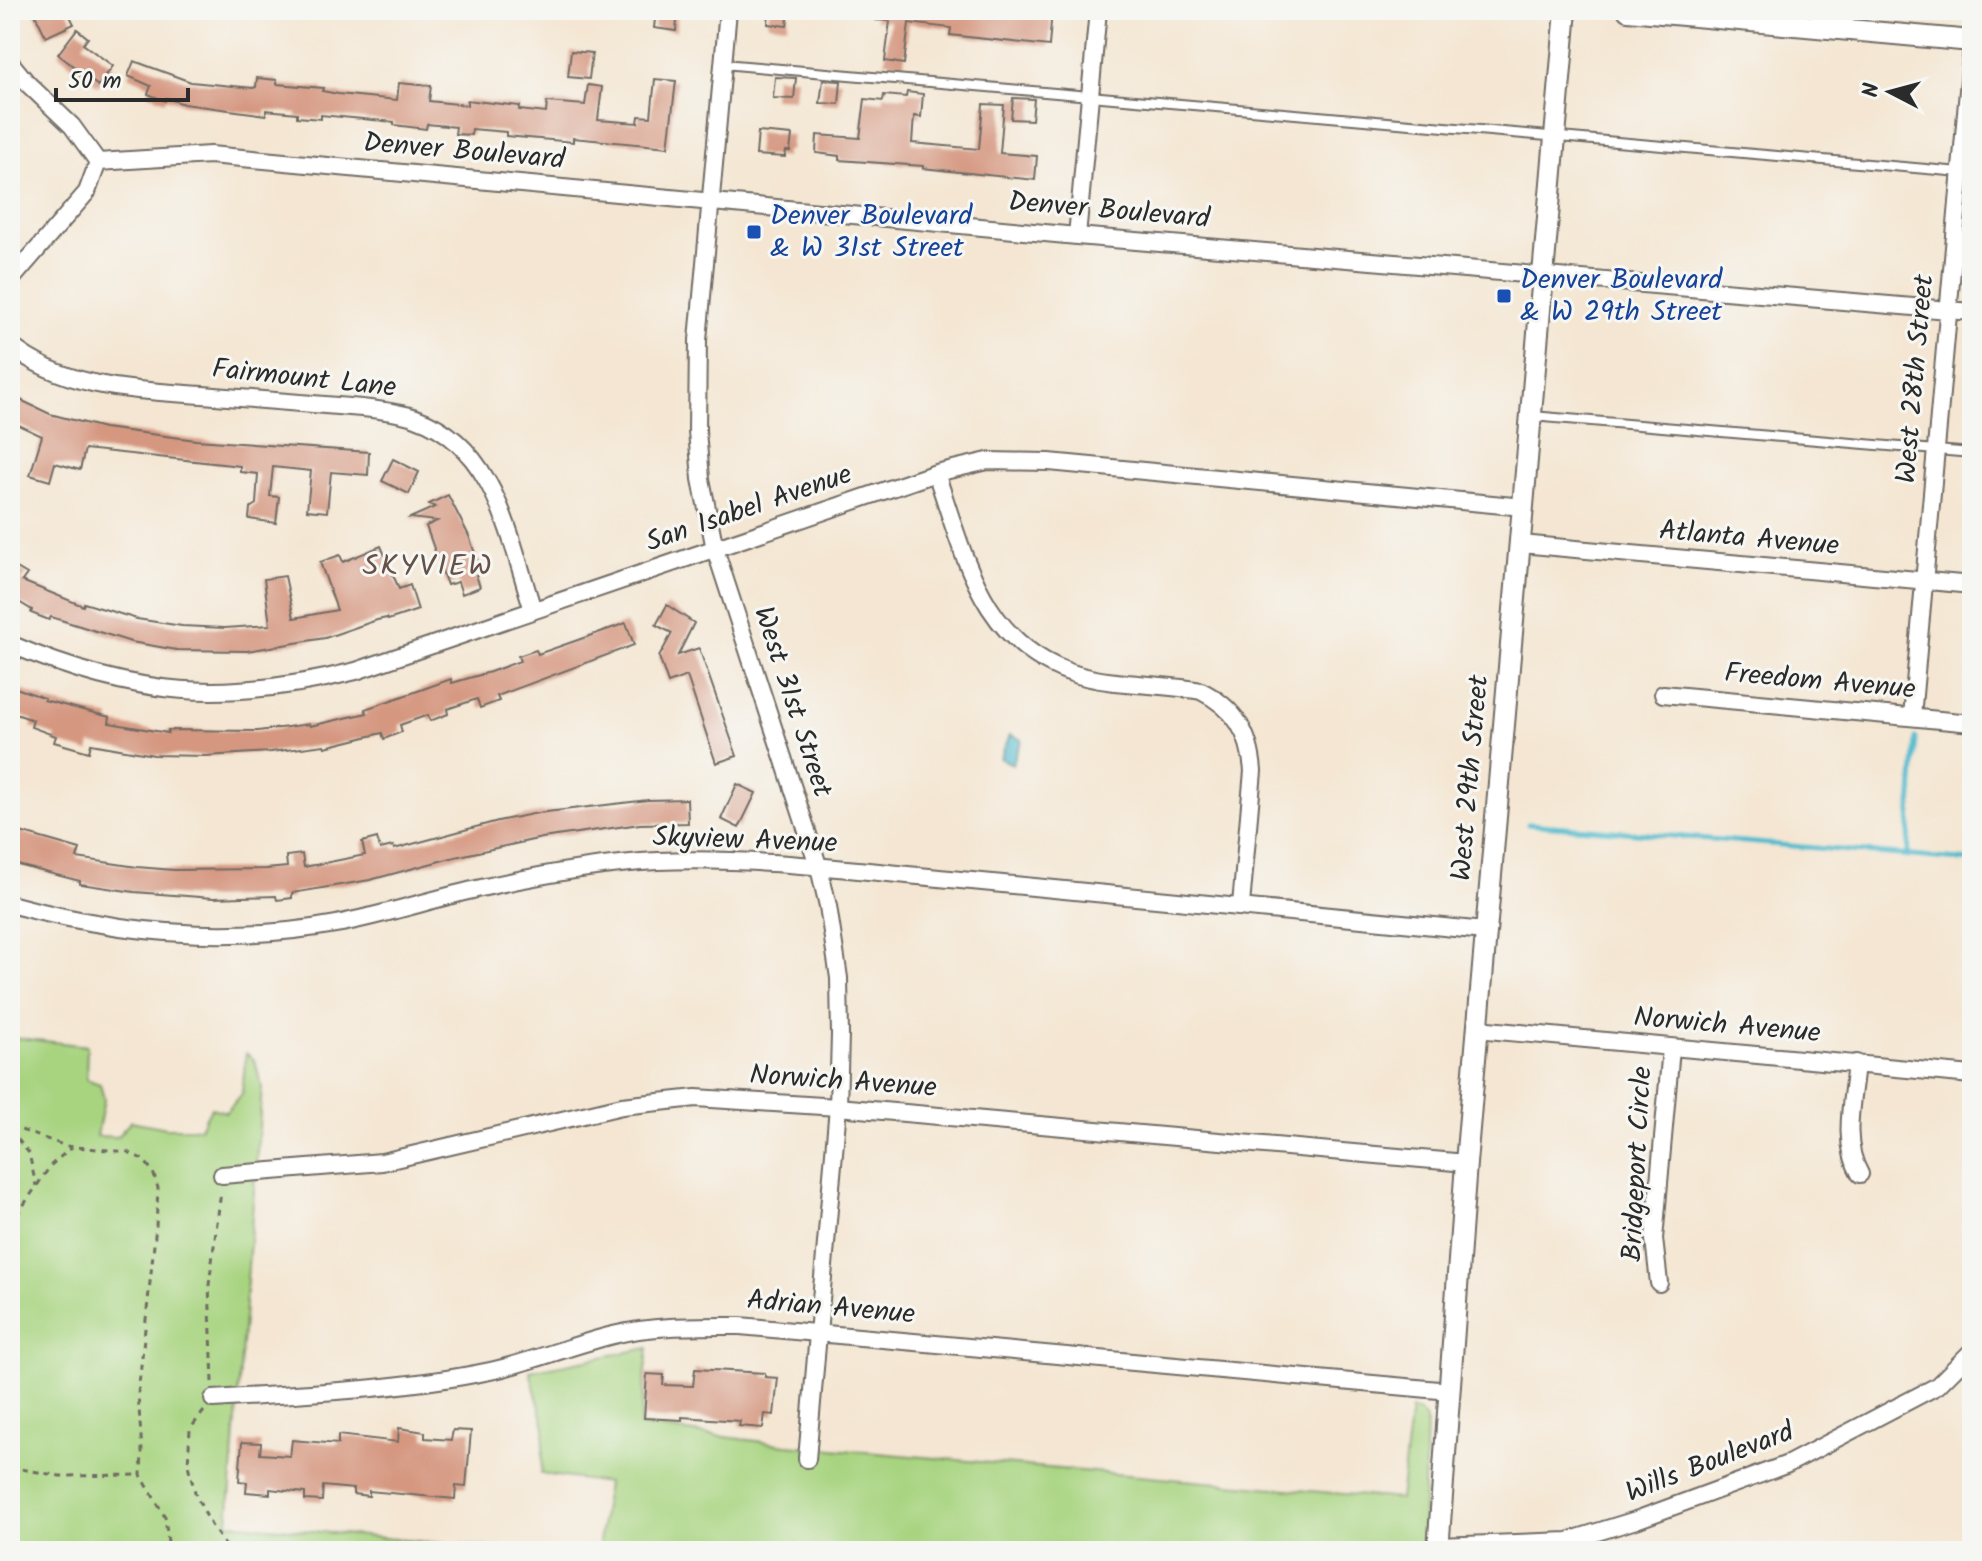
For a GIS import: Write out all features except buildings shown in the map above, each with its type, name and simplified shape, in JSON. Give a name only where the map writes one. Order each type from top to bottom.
[{"type":"street","name":"West 31st Street","points":[[728,10],[698,340],[697,431],[701,479],[715,549],[819,868],[839,978],[838,1107],[807,1459]]},
{"type":"street","points":[[1077,236],[1098,10]]},
{"type":"street","name":"West 29th Street","points":[[1438,1548],[1485,931],[1566,10]]},
{"type":"street","points":[[1628,10],[1972,43]]},
{"type":"street","name":"West 28th Street","points":[[1912,717],[1948,310],[1967,173],[1972,43]]},
{"type":"street","points":[[10,62],[72,126],[98,162],[87,192],[10,281]]},
{"type":"street","name":"Denver Boulevard","points":[[98,162],[210,155],[1077,236],[1972,312]]},
{"type":"street","name":"Fairmount Lane","points":[[10,345],[44,366],[85,382],[131,389],[362,408],[398,412],[419,419],[461,446],[491,485],[533,610]]},
{"type":"street","name":"San Isabel Avenue","points":[[10,644],[54,663],[124,682],[201,693],[301,685],[356,671],[962,465],[1018,460],[1524,507]]},
{"type":"street","points":[[936,473],[978,591],[1011,636],[1032,654],[1080,675],[1201,691],[1218,699],[1233,713],[1246,732],[1252,751],[1253,771],[1241,905]]},
{"type":"street","name":"Atlanta Avenue","points":[[1521,544],[1972,585]]},
{"type":"street","name":"Freedom Avenue","points":[[1663,694],[1972,723]]},
{"type":"street","name":"Skyview Avenue","points":[[10,904],[121,929],[231,934],[335,924],[537,876],[656,861],[711,860],[1241,905],[1485,931]]},
{"type":"street","name":"Norwich Avenue","points":[[1477,1029],[1972,1075]]},
{"type":"street","name":"Bridgeport Circle","points":[[1659,1283],[1654,1239],[1671,1048]]},
{"type":"street","points":[[1856,1063],[1849,1142],[1851,1159],[1860,1174]]},
{"type":"street","name":"Norwich Avenue","points":[[222,1175],[382,1162],[622,1106],[696,1098],[838,1107],[1466,1163]]},
{"type":"street","name":"Adrian Avenue","points":[[213,1399],[362,1390],[491,1371],[614,1335],[662,1327],[740,1326],[1450,1391]]},
{"type":"street","name":"Wills Boulevard","points":[[1438,1548],[1568,1541],[1636,1520],[1788,1464],[1937,1386],[1972,1351]]},
{"type":"lane","points":[[723,64],[1967,173]]},
{"type":"lane","points":[[1531,416],[1972,453]]},
{"type":"path","points":[[10,1128],[73,1146],[128,1152],[144,1160],[153,1172],[158,1188],[156,1226],[138,1394],[141,1475],[165,1517],[169,1551]]},
{"type":"path","points":[[10,1128],[29,1153],[36,1186]]},
{"type":"path","points":[[10,1225],[51,1165],[73,1146]]},
{"type":"path","points":[[222,1175],[209,1285],[213,1399],[190,1429],[188,1465],[196,1496],[229,1551]]},
{"type":"path","points":[[10,1467],[60,1476],[141,1475]]},
{"type":"green space","points":[[10,1037],[87,1046],[86,1079],[100,1084],[104,1099],[97,1136],[117,1137],[131,1121],[167,1128],[200,1128],[211,1108],[226,1112],[242,1094],[246,1053],[255,1061],[262,1087],[228,1523],[522,1551],[10,1551]]},
{"type":"green space","points":[[648,1348],[640,1426],[787,1445],[1400,1499],[1411,1409],[1420,1412],[1426,1420],[1422,1551],[598,1551],[607,1483],[541,1474],[545,1427],[530,1371]]},
{"type":"water","points":[[1010,735],[1022,740],[1012,764],[1000,758]]},
{"type":"waterway","points":[[1908,854],[1916,738]]},
{"type":"waterway","points":[[1528,824],[1972,861]]},
{"type":"place","name":"Denver Boulevard & W 31st Street","points":[[754,232]]},
{"type":"place","name":"Denver Boulevard & W 29th Street","points":[[1504,296]]},
{"type":"district","name":"SKYVIEW","points":[[428,567]]}]
